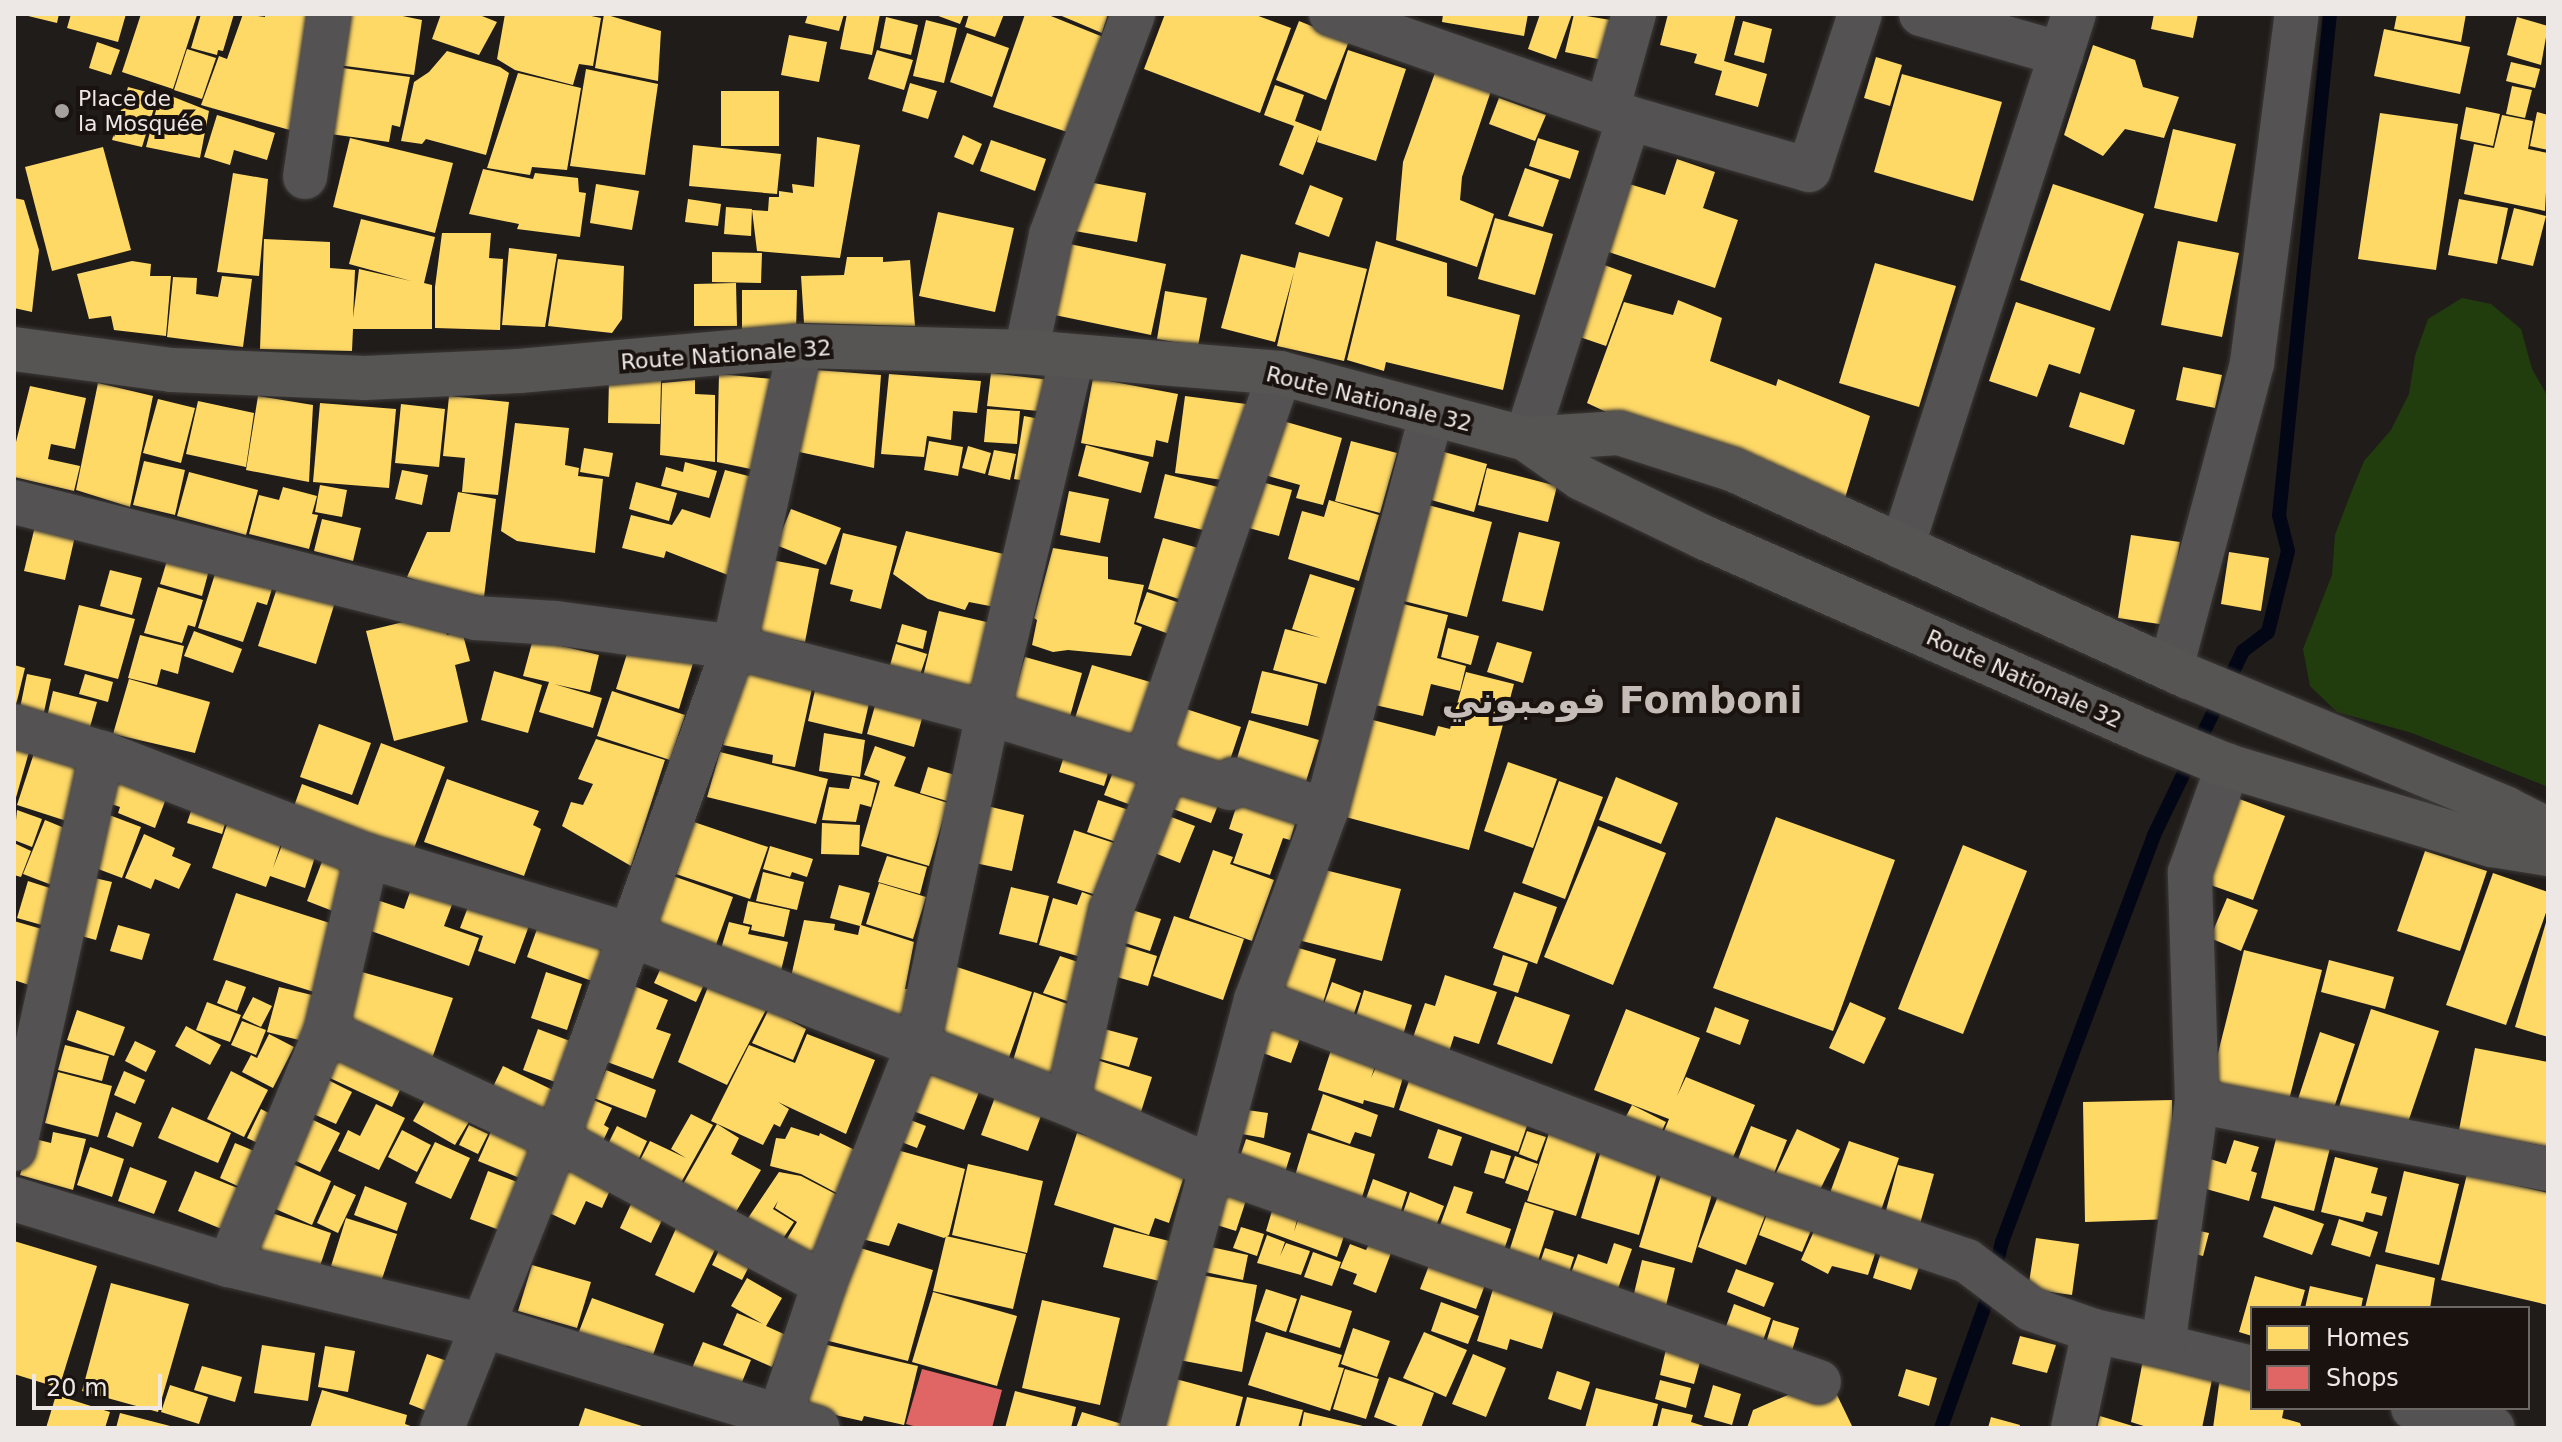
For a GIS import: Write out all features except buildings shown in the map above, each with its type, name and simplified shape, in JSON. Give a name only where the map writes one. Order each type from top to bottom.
[{"type":"street","points":[[305,177],[329,14]]},
{"type":"street","points":[[1026,352],[1051,235],[1133,14]]},
{"type":"street","points":[[1331,14],[1618,114],[1809,170],[1860,14]]},
{"type":"street","points":[[1526,439],[1618,114],[1634,14]]},
{"type":"street","points":[[1902,547],[2068,34],[1921,14]]},
{"type":"street","points":[[2180,672],[2252,363],[2297,14]]},
{"type":"street","points":[[442,1428],[557,1139],[734,647],[800,346]]},
{"type":"street","name":"Route Nationale 32","points":[[16,359],[172,370],[365,378],[519,371],[800,346],[1026,352],[1280,373],[1526,439],[1619,433],[1734,470],[2180,672],[2507,809],[2548,830]]},
{"type":"street","points":[[14,1199],[229,1265],[481,1325],[798,1423],[824,1284],[918,1045],[988,713],[1072,357]]},
{"type":"street","points":[[1067,1103],[1111,910],[1280,373]]},
{"type":"street","points":[[1142,1428],[1209,1166],[1256,1000],[1326,811],[1431,415]]},
{"type":"street","name":"Route Nationale 32","points":[[1526,439],[1581,478],[1703,537],[2152,735],[2219,762],[2492,845],[2548,854]]},
{"type":"street","points":[[14,502],[475,618],[555,623],[734,647],[988,713],[1230,788],[1233,780],[1326,811]]},
{"type":"street","points":[[14,726],[102,753],[367,856],[631,935],[1067,1103],[1209,1166],[1819,1382]]},
{"type":"street","points":[[14,1149],[102,753]]},
{"type":"street","points":[[2163,1346],[2197,1101],[2190,872],[2219,762]]},
{"type":"street","points":[[229,1265],[326,1031],[367,856]]},
{"type":"street","points":[[1256,1000],[1769,1194],[1967,1261],[2031,1309],[2094,1331],[2250,1368]]},
{"type":"street","points":[[326,1031],[557,1139],[824,1284]]},
{"type":"street","points":[[2197,1101],[2548,1169]]},
{"type":"street","points":[[2073,1428],[2094,1331]]},
{"type":"street","points":[[2421,1410],[2493,1428]]},
{"type":"green space","points":[[2462,298],[2491,304],[2521,329],[2532,369],[2548,397],[2548,787],[2412,733],[2337,712],[2310,686],[2303,649],[2332,575],[2335,535],[2349,498],[2364,461],[2391,430],[2409,394],[2415,356],[2428,319]]},
{"type":"waterway","points":[[1941,1428],[1989,1294],[2002,1242],[2154,835],[2243,651],[2268,632],[2288,551],[2279,516],[2330,14]]},
{"type":"place","name":"Place de la Mosquée","points":[[62,111]]},
{"type":"district","name":"فومبوني Fomboni","points":[[1622,701]]}]
